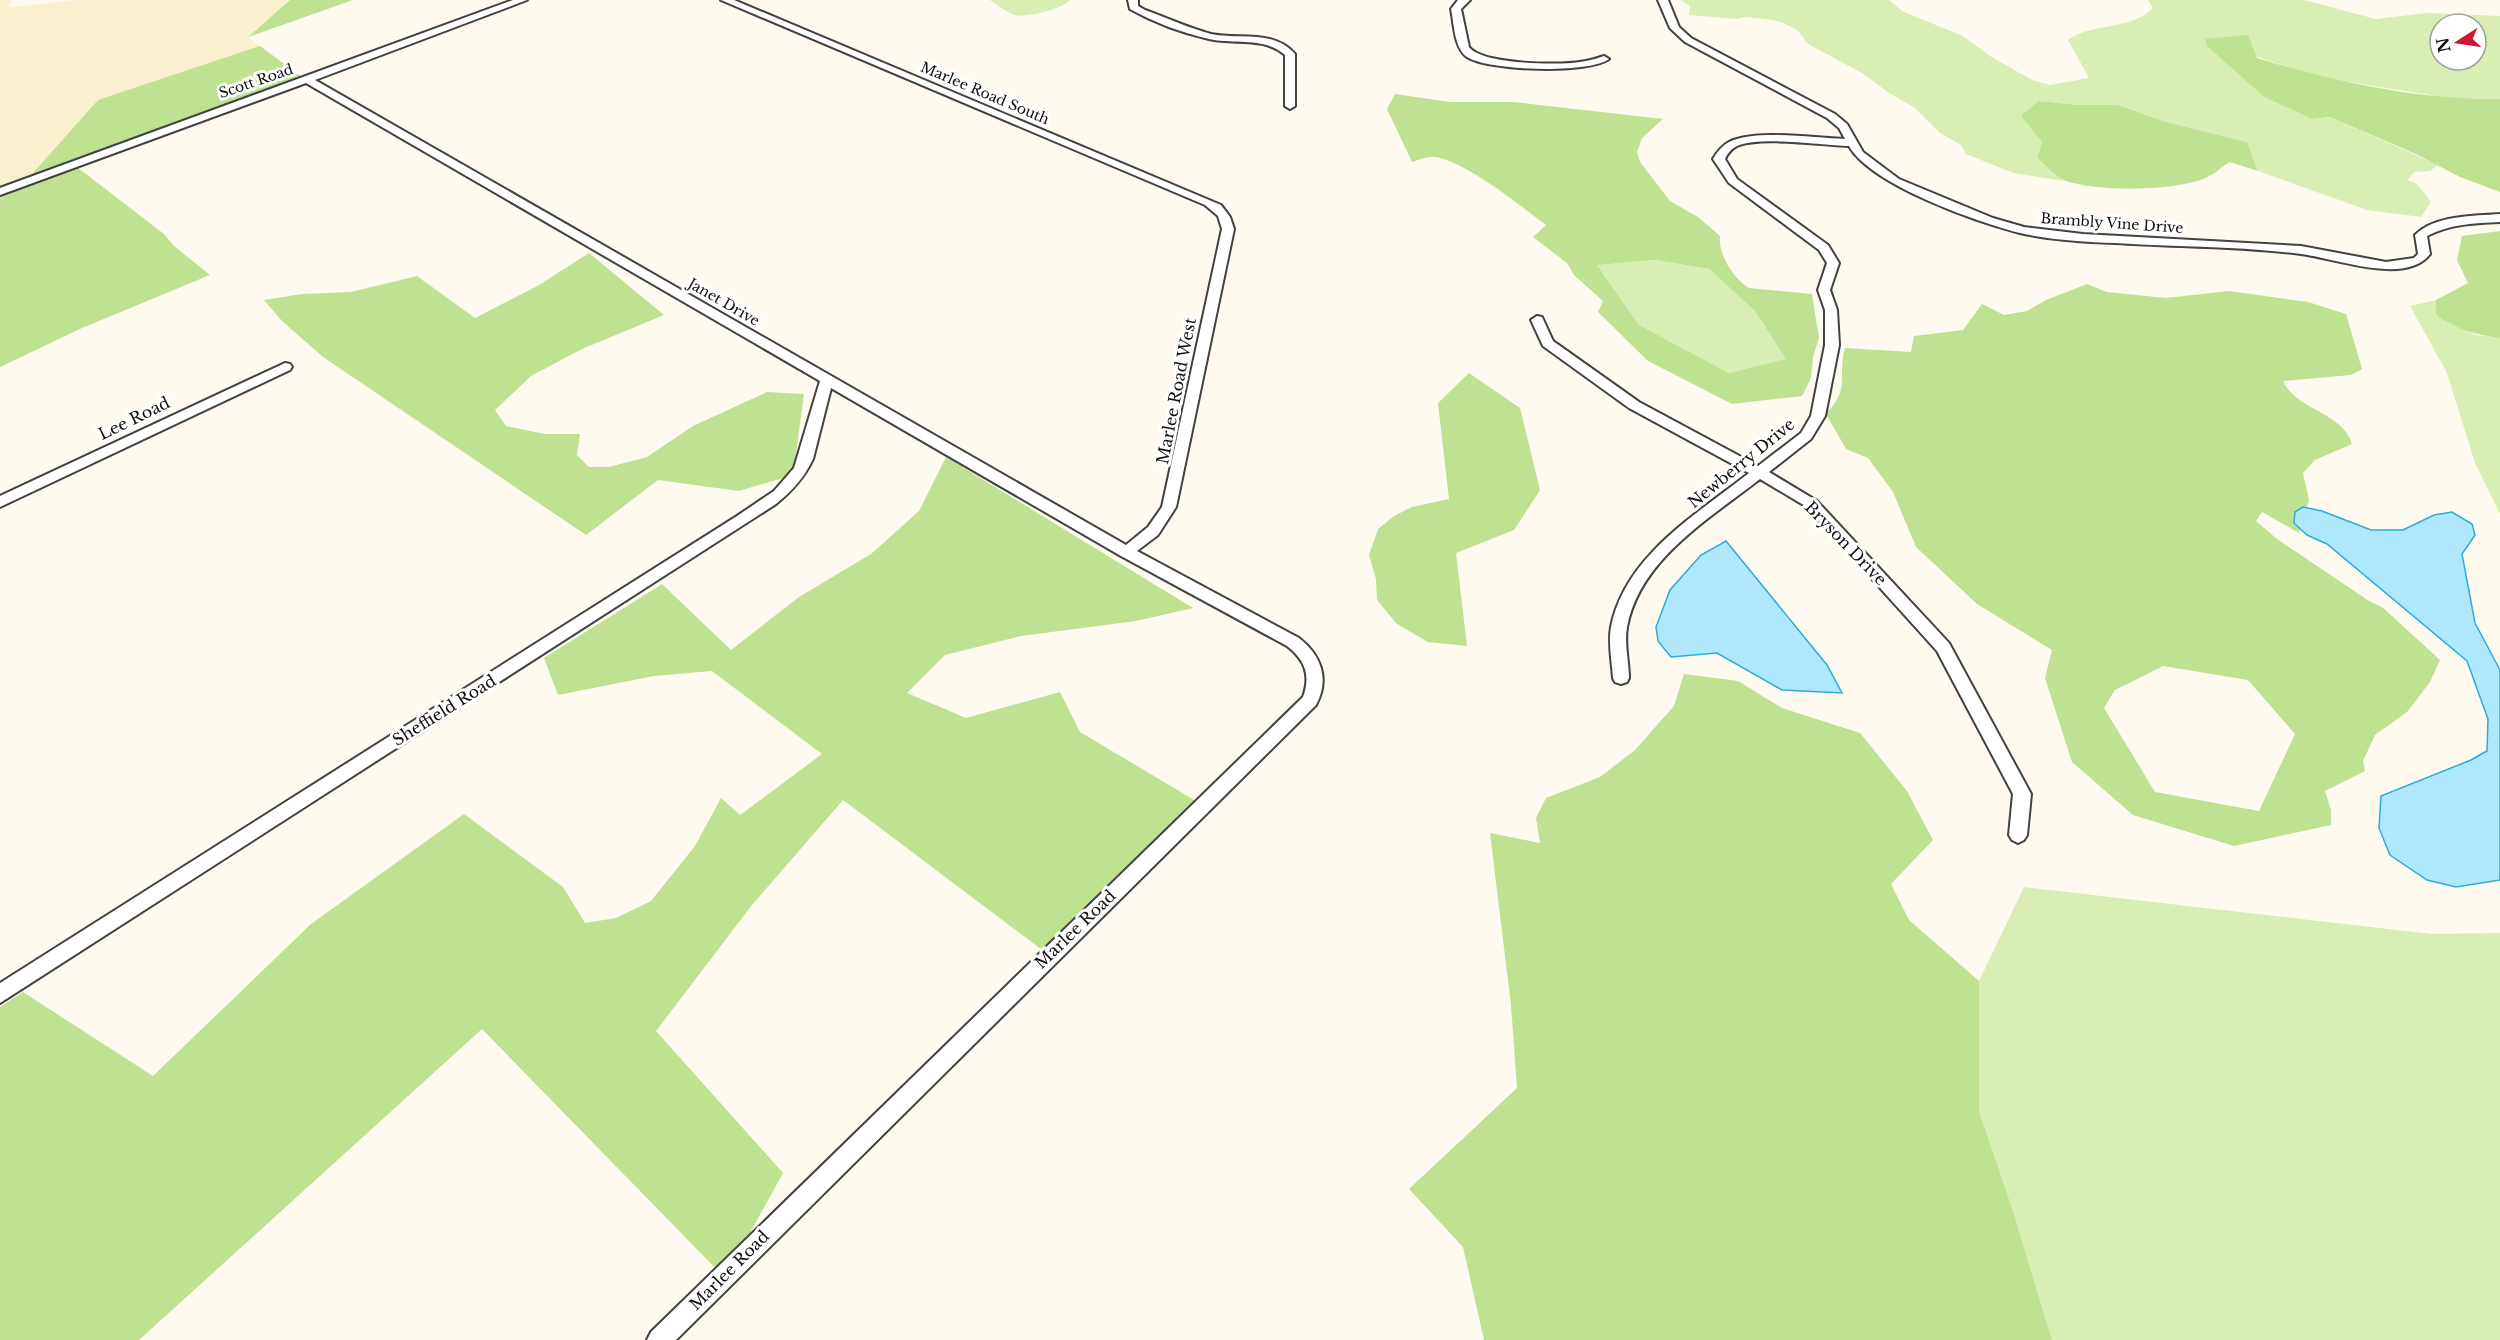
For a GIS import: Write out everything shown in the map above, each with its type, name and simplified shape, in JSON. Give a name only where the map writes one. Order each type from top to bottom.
[{"type":"street","name":"Scott Road","points":[[0,192],[238,102],[522,0]]},
{"type":"street","name":"Marlee Road South","points":[[726,0],[1209,203],[1219,209],[1227,220]]},
{"type":"street","points":[[1133,0],[1133,7],[1142,12],[1211,37],[1262,40],[1281,44],[1290,54],[1290,106]]},
{"type":"street","points":[[1465,0],[1459,3],[1456,9],[1464,47],[1468,54],[1484,61],[1504,65],[1585,65],[1604,59]]},
{"type":"street","name":"Brambly Vine Drive","points":[[1664,0],[1676,28],[1688,40],[1832,116],[1843,126],[1859,154],[1895,181],[1989,220],[2023,230],[2059,236],[2301,249],[2373,265],[2404,266],[2418,261],[2424,254],[2421,235],[2432,229],[2472,220],[2500,218]]},
{"type":"street","name":"Janet Drive","points":[[307,79],[1126,552]]},
{"type":"street","name":"Newberry Drive","points":[[1621,678],[1618,628],[1636,582],[1666,546],[1806,436],[1818,416],[1832,345],[1831,310],[1824,290],[1833,263],[1824,248],[1733,181],[1719,159],[1723,150],[1736,143],[1754,140],[1852,143]]},
{"type":"street","name":"Marlee Road West","points":[[1126,552],[1153,531],[1169,507],[1228,229],[1227,220]]},
{"type":"street","name":"Bryson Drive","points":[[1537,321],[1548,343],[1634,405],[1760,472],[1812,504],[1943,647],[2022,794],[2018,835]]},
{"type":"street","name":"Lee Road","points":[[0,502],[285,367]]},
{"type":"street","name":"Sheffield Road","points":[[0,994],[742,520],[784,490],[802,470],[807,459],[827,379]]},
{"type":"street","name":"Marlee Road","points":[[659,1340],[1310,700],[1315,688],[1315,669],[1309,657],[1299,647],[1126,552]]},
{"type":"shaded area","points":[[0,0],[12,0],[8,6],[14,7],[79,0],[290,0],[248,37],[260,46],[98,100],[24,183],[0,192]]},
{"type":"green space","points":[[290,0],[353,0],[248,37]]},
{"type":"green space","points":[[990,0],[1070,0],[1052,9],[1020,16],[1008,12]]},
{"type":"green space","points":[[1681,0],[1889,0],[1904,12],[1963,36],[1990,56],[2032,80],[2050,85],[2089,78],[2068,40],[2078,34],[2134,20],[2144,15],[2153,8],[2148,0],[2304,0],[2376,19],[2428,13],[2428,72],[2488,72],[2488,16],[2500,16],[2500,99],[2449,98],[2317,77],[2205,39],[2207,46],[2264,97],[2312,119],[2330,117],[2438,165],[2430,171],[2414,172],[2408,180],[2418,185],[2431,202],[2421,217],[2367,210],[2258,171],[2247,142],[2163,121],[2118,105],[2078,105],[2039,101],[2022,116],[2042,142],[2037,159],[2064,181],[2013,173],[1966,154],[1961,145],[1940,133],[1915,108],[1889,93],[1862,73],[1808,44],[1798,31],[1782,22],[1745,17],[1737,19],[1689,15],[1690,6]]},
{"type":"green space","points":[[2248,35],[2257,58],[2316,75],[2408,93],[2469,99],[2500,99],[2500,192],[2460,177],[2418,155],[2330,117],[2312,119],[2264,97],[2207,46],[2205,39]]},
{"type":"green space","points":[[260,46],[302,77],[73,164],[164,234],[174,246],[210,275],[82,328],[0,367],[0,192],[24,183],[98,100]]},
{"type":"green space","points":[[1395,94],[1450,102],[1514,102],[1663,119],[1642,138],[1637,152],[1640,162],[1670,201],[1698,217],[1720,236],[1722,251],[1728,266],[1749,288],[1812,294],[1819,338],[1813,357],[1811,378],[1802,396],[1732,404],[1648,361],[1598,312],[1603,301],[1574,275],[1567,263],[1533,237],[1546,225],[1477,175],[1447,160],[1435,157],[1412,162],[1387,109]],"holes":[[[1656,260],[1709,269],[1755,311],[1786,359],[1729,373],[1639,325],[1597,265]]]},
{"type":"green space","points":[[2039,101],[2078,105],[2118,105],[2163,121],[2247,142],[2258,171],[2230,162],[2211,175],[2190,183],[2135,189],[2097,187],[2066,181],[2037,158],[2042,142],[2021,116]]},
{"type":"green space","points":[[2500,231],[2500,338],[2466,331],[2444,320],[2436,315],[2436,300],[2468,283],[2457,260],[2462,236]]},
{"type":"green space","points":[[589,253],[664,315],[582,349],[531,376],[495,410],[506,426],[545,434],[580,434],[577,455],[589,467],[609,467],[647,457],[693,426],[767,392],[804,394],[793,475],[739,491],[658,480],[586,535],[323,357],[282,321],[264,300],[302,294],[351,292],[417,276],[475,318],[539,285]]},
{"type":"green space","points":[[1656,260],[1709,269],[1755,311],[1786,359],[1729,373],[1639,325],[1597,265]]},
{"type":"green space","points":[[2087,284],[2107,292],[2166,298],[2229,291],[2308,302],[2346,314],[2362,369],[2351,375],[2283,381],[2298,399],[2339,424],[2347,433],[2352,444],[2315,460],[2303,473],[2309,500],[2299,533],[2262,512],[2256,521],[2277,539],[2369,601],[2382,607],[2440,660],[2430,682],[2407,712],[2375,735],[2363,761],[2365,771],[2325,791],[2331,810],[2331,825],[2234,846],[2133,815],[2072,762],[2045,678],[2052,650],[1977,604],[1916,547],[1893,492],[1868,458],[1846,449],[1826,414],[1834,405],[1841,389],[1845,348],[1911,352],[1914,336],[1963,330],[1982,304],[2004,315],[2027,311],[2046,300]],"holes":[[[2163,666],[2248,680],[2295,734],[2259,811],[2155,792],[2104,708],[2115,690]]]},
{"type":"green space","points":[[2436,300],[2436,315],[2476,335],[2500,338],[2500,514],[2475,463],[2447,373],[2410,306]]},
{"type":"green space","points":[[1469,373],[1520,408],[1540,490],[1514,530],[1456,553],[1467,646],[1428,642],[1397,624],[1377,600],[1376,579],[1369,555],[1378,529],[1394,516],[1412,507],[1449,499],[1438,403]]},
{"type":"green space","points":[[946,457],[1193,608],[1136,621],[1021,636],[945,655],[907,693],[966,718],[1060,692],[1080,732],[1201,804],[1053,958],[843,800],[752,905],[656,1031],[783,1173],[725,1278],[482,1029],[139,1340],[0,1340],[0,1007],[23,992],[153,1076],[311,924],[464,814],[563,887],[585,923],[616,918],[651,901],[695,846],[721,798],[740,815],[822,754],[712,671],[654,676],[558,695],[544,658],[662,584],[731,650],[799,597],[871,554],[919,511]]},
{"type":"green space","points":[[1684,674],[1738,681],[1782,708],[1860,733],[1907,791],[1933,840],[1891,884],[1909,920],[1979,981],[1979,1111],[2013,1211],[2052,1340],[1484,1340],[1463,1247],[1409,1189],[1517,1088],[1511,1005],[1490,833],[1540,843],[1536,818],[1546,798],[1600,777],[1635,750],[1674,706]]},
{"type":"green space","points":[[2024,887],[2432,934],[2500,933],[2500,1340],[2052,1340],[2013,1211],[1979,1111],[1979,981]]},
{"type":"water","points":[[2303,507],[2322,511],[2371,530],[2403,530],[2434,515],[2452,512],[2472,524],[2475,535],[2462,554],[2475,623],[2500,670],[2500,880],[2456,887],[2427,880],[2390,855],[2379,828],[2381,796],[2471,760],[2487,751],[2488,719],[2467,661],[2327,544],[2307,535],[2294,523],[2295,512]]},
{"type":"water","points":[[1726,541],[1827,665],[1842,693],[1782,690],[1717,653],[1671,657],[1658,641],[1656,627],[1670,590],[1701,555]]}]
